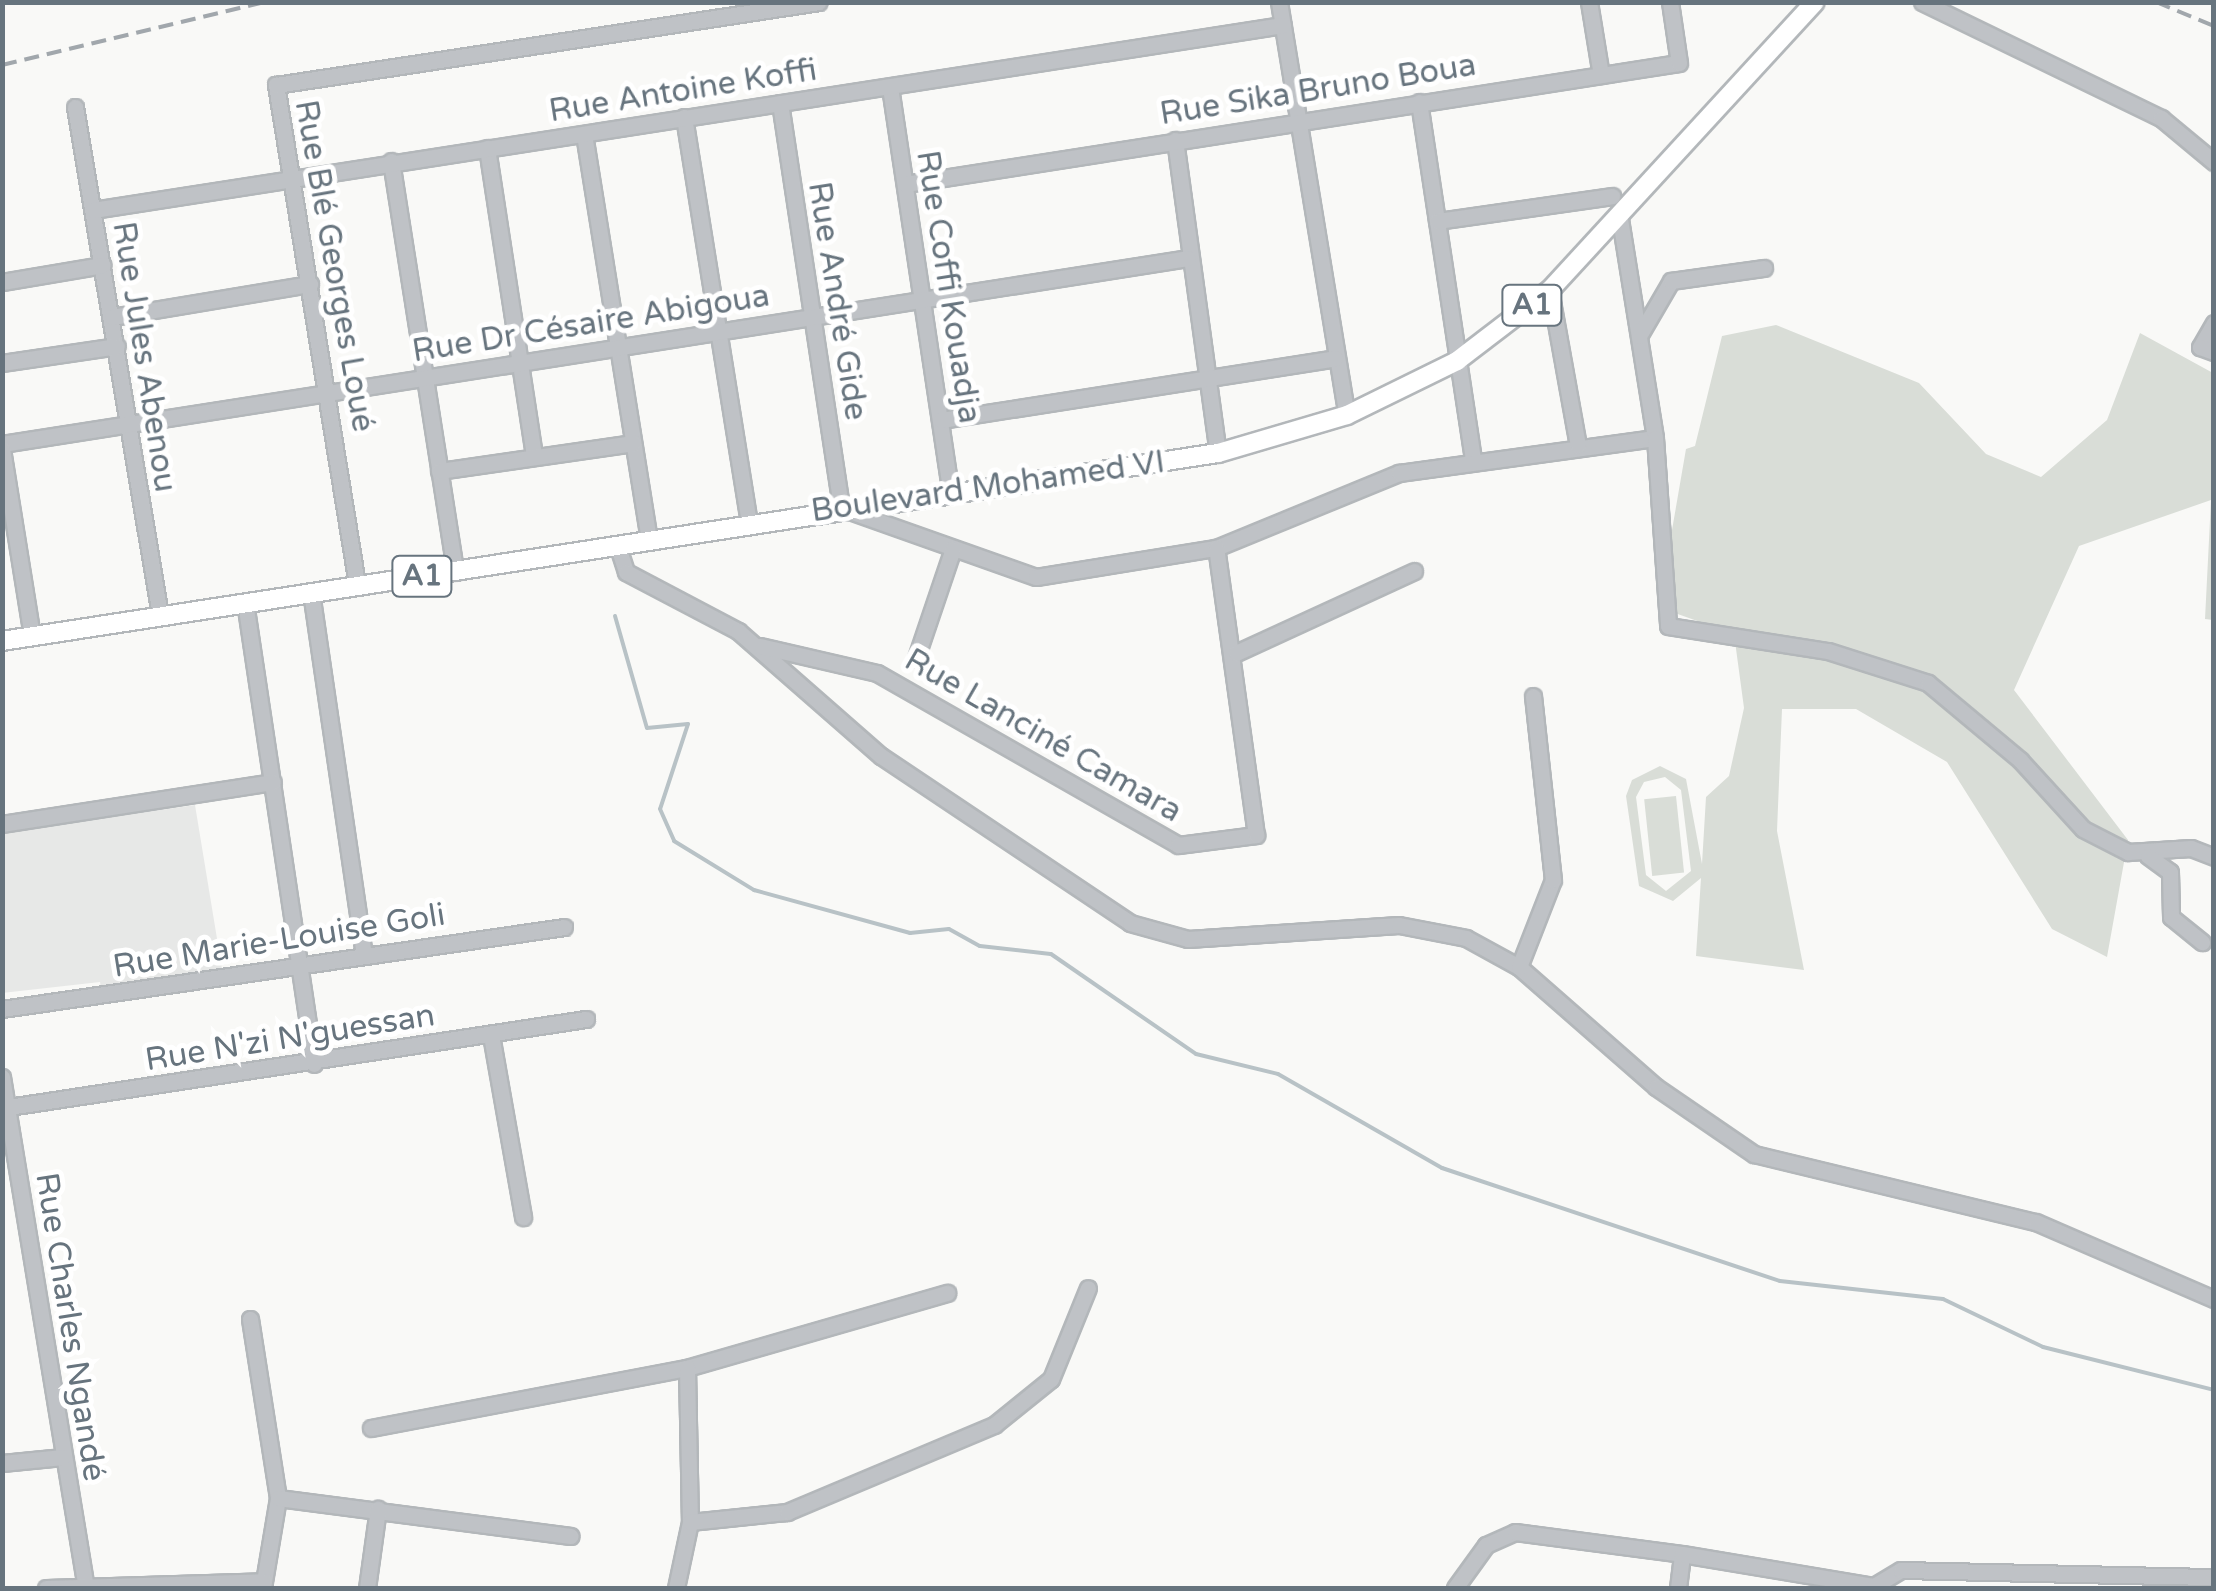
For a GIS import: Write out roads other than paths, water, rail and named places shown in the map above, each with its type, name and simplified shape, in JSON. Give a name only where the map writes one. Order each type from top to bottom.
[{"type":"main road","name":"Boulevard Mohamed VI","points":[[2,641],[618,547],[841,508],[951,495],[1218,453],[1347,415],[1457,361],[1550,290],[1620,219],[1815,2]]},
{"type":"street","name":"Rue Blé Georges Loué","points":[[358,584],[276,85],[819,2]]},
{"type":"street","points":[[1279,2],[1334,358],[1347,415]]},
{"type":"street","points":[[1589,2],[1601,75]]},
{"type":"street","name":"Rue Sika Bruno Boua","points":[[904,184],[1679,63],[1670,2]]},
{"type":"street","points":[[1922,2],[2161,118],[2214,162]]},
{"type":"street","name":"Rue Antoine Koffi","points":[[93,210],[1282,25]]},
{"type":"street","name":"Rue Coffi Kouadja","points":[[890,87],[951,495]]},
{"type":"street","points":[[1419,102],[1474,461]]},
{"type":"street","name":"Rue André Gide","points":[[780,103],[841,508]]},
{"type":"street","name":"Rue Jules Abenou","points":[[76,107],[160,615]]},
{"type":"street","points":[[684,116],[749,524]]},
{"type":"street","points":[[584,134],[649,540]]},
{"type":"street","points":[[1175,140],[1188,258],[1218,453]]},
{"type":"street","points":[[487,148],[534,456]]},
{"type":"street","points":[[391,161],[455,572]]},
{"type":"street","points":[[1437,221],[1612,196]]},
{"type":"street","points":[[1620,219],[1655,438],[1668,626],[1828,652],[1928,683],[2020,760],[2083,829],[2148,856],[2170,872],[2171,917],[2202,942]]},
{"type":"street","name":"Rue Dr Césaire Abigoua","points":[[2,447],[126,424],[1188,258]]},
{"type":"street","points":[[2,282],[103,264]]},
{"type":"street","points":[[1638,336],[1672,281],[1764,268]]},
{"type":"street","points":[[112,318],[310,284]]},
{"type":"street","points":[[1550,290],[1578,445]]},
{"type":"street","points":[[2214,323],[2200,347],[2214,352]]},
{"type":"street","points":[[2,363],[117,346]]},
{"type":"street","points":[[941,420],[1334,358]]},
{"type":"street","points":[[841,508],[1036,576],[1216,548],[1399,473],[1578,445],[1655,438]]},
{"type":"street","points":[[439,471],[633,443]]},
{"type":"street","points":[[2,447],[32,636]]},
{"type":"street","points":[[618,547],[626,572],[756,645],[881,756],[1143,928],[1229,941],[1400,925],[1466,938],[1519,968],[1668,1096],[1754,1154],[2036,1222],[2214,1299]]},
{"type":"street","name":"Rue Lanciné Camara","points":[[756,645],[877,673],[1178,846],[1256,835],[1236,653],[1216,548]]},
{"type":"street","points":[[916,658],[952,549]]},
{"type":"street","points":[[1236,653],[1414,571]]},
{"type":"street","points":[[311,592],[364,955]]},
{"type":"street","points":[[245,602],[314,1064]]},
{"type":"street","points":[[1519,968],[1553,880],[1533,696]]},
{"type":"street","points":[[2,824],[273,782]]},
{"type":"street","points":[[2148,856],[2190,848],[2214,857]]},
{"type":"street","name":"Rue Marie-Louise Goli","points":[[2,1009],[564,926]]},
{"type":"street","name":"Rue N'zi N'guessan","points":[[4,1107],[314,1064],[586,1019]]},
{"type":"street","points":[[490,1035],[523,1217]]},
{"type":"street","name":"Rue Charles Ngandé","points":[[2,1076],[4,1107],[86,1587]]},
{"type":"street","points":[[690,1522],[787,1512],[994,1425],[1051,1379],[1088,1288]]},
{"type":"street","points":[[372,1428],[687,1368],[946,1294]]},
{"type":"street","points":[[46,1588],[169,1583],[264,1585],[278,1498],[250,1318]]},
{"type":"street","points":[[676,1588],[690,1522],[687,1368]]},
{"type":"street","points":[[2,1463],[63,1457]]},
{"type":"street","points":[[278,1498],[570,1536]]},
{"type":"street","points":[[367,1588],[378,1509]]},
{"type":"street","points":[[1454,1588],[1486,1546],[1514,1532],[1682,1554],[1874,1587],[1900,1570],[1948,1580],[2064,1582],[2214,1577]]},
{"type":"street","points":[[1678,1588],[1682,1554]]},
{"type":"waterway","points":[[615,616],[647,728],[688,724],[660,809],[674,841],[754,890],[910,933],[949,929],[980,946],[1051,954],[1196,1054],[1278,1074],[1442,1168],[1780,1281],[1943,1299],[2043,1347],[2214,1390]]},
{"type":"railway","points":[[2,65],[264,2]]},
{"type":"railway","points":[[2156,2],[2214,26]]}]
